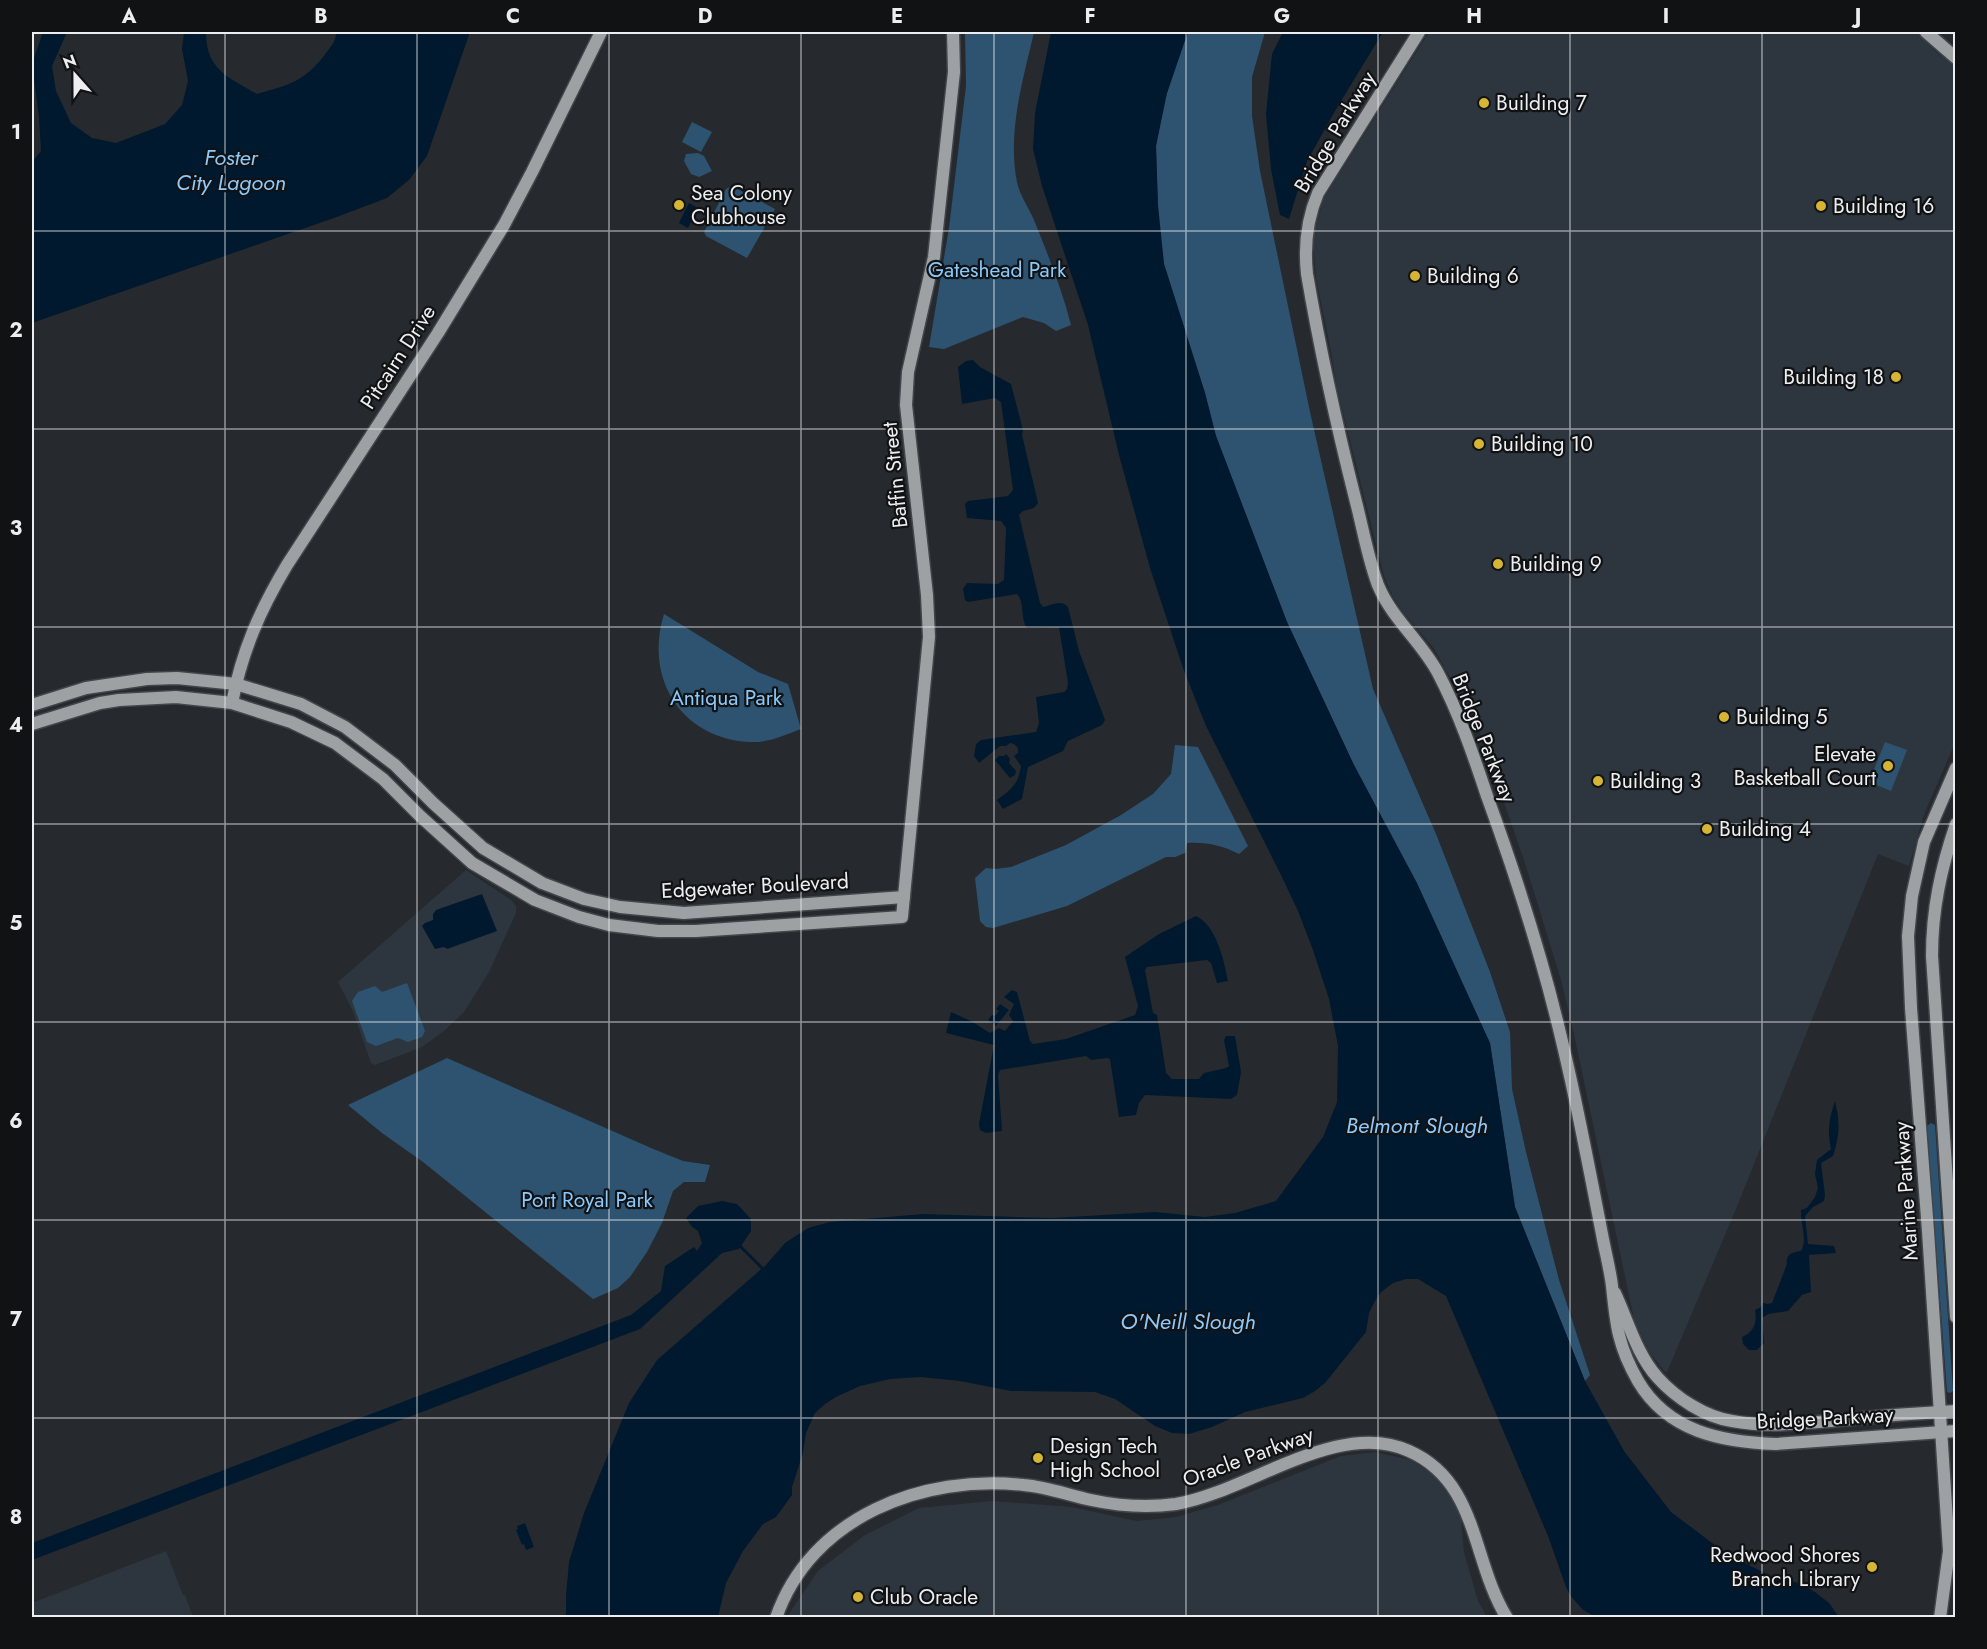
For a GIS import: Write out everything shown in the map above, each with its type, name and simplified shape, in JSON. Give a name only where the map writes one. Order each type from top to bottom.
[{"type":"street","name":"Pitcairn Drive","points":[[232,703],[245,650],[264,604],[438,333],[504,225],[601,32]]},
{"type":"street","name":"Baffin Street","points":[[902,917],[929,637],[927,595],[906,405],[906,386],[934,257],[954,72],[953,32]]},
{"type":"street","name":"Bridge Parkway","points":[[1419,32],[1318,194],[1307,232],[1305,249],[1307,274],[1341,439],[1376,579],[1388,605],[1430,660],[1458,713],[1510,860],[1541,959],[1576,1103],[1612,1286],[1617,1332],[1626,1357],[1646,1394],[1659,1408],[1688,1427],[1719,1438],[1749,1443],[1776,1443],[1956,1431]]},
{"type":"street","points":[[1926,32],[1956,58]]},
{"type":"street","name":"Edgewater Boulevard","points":[[32,705],[86,688],[147,679],[177,678],[236,684],[301,704],[345,727],[395,765],[483,848],[542,883],[584,899],[620,907],[684,913],[904,897]]},
{"type":"street","name":"Edgewater Boulevard","points":[[32,724],[100,703],[176,697],[232,703],[291,722],[335,743],[383,779],[472,863],[535,900],[579,917],[609,925],[671,932],[902,917]]},
{"type":"street","name":"Marine Parkway","points":[[1940,1617],[1949,1551],[1908,936],[1912,896],[1924,842],[1956,768]]},
{"type":"street","name":"Marine Parkway","points":[[1956,824],[1935,898],[1932,956],[1956,1317]]},
{"type":"street","name":"Bridge Parkway","points":[[1612,1286],[1645,1360],[1657,1378],[1676,1396],[1719,1418],[1772,1425],[1956,1411]]},
{"type":"street","name":"Oracle Parkway","points":[[776,1617],[789,1586],[810,1556],[822,1545],[868,1513],[910,1497],[956,1486],[990,1483],[1038,1486],[1090,1500],[1120,1505],[1158,1507],[1197,1500],[1328,1448],[1342,1444],[1370,1442],[1397,1446],[1432,1462],[1451,1483],[1463,1503],[1497,1599],[1507,1617]]},
{"type":"shaded area","points":[[1429,32],[1916,32],[1936,52],[1955,66],[1955,743],[1925,812],[1909,866],[1878,854],[1738,1204],[1667,1372],[1648,1350],[1634,1319],[1561,980],[1525,863],[1471,707],[1448,674],[1435,650],[1403,612],[1384,576],[1337,389],[1316,278],[1313,235],[1324,198]]},
{"type":"shaded area","points":[[466,870],[511,900],[516,906],[516,913],[489,972],[464,1012],[444,1031],[422,1047],[375,1065],[371,1063],[353,1011],[338,982]]},
{"type":"shaded area","points":[[1375,1452],[1411,1460],[1440,1479],[1460,1510],[1464,1552],[1478,1601],[1487,1617],[786,1618],[818,1571],[865,1535],[919,1508],[992,1501],[1071,1507],[1137,1521],[1176,1517],[1218,1505],[1341,1456]]},
{"type":"shaded area","points":[[166,1551],[193,1617],[32,1617],[32,1603]]},
{"type":"green space","name":"Gateshead Park","points":[[965,32],[1034,32],[1015,126],[1014,163],[1018,187],[1049,259],[1071,325],[1056,331],[1044,323],[1023,317],[944,349],[929,347],[949,228],[966,86]]},
{"type":"green space","points":[[1187,32],[1265,32],[1252,77],[1252,116],[1260,171],[1310,412],[1373,689],[1436,834],[1490,972],[1510,1032],[1512,1089],[1559,1280],[1590,1375],[1585,1381],[1515,1207],[1490,1043],[1287,622],[1216,436],[1205,393],[1164,264],[1158,216],[1156,146],[1164,102]]},
{"type":"green space","points":[[692,122],[712,132],[701,152],[682,142]]},
{"type":"green space","points":[[698,153],[704,156],[712,171],[699,177],[691,174],[684,161],[686,154]]},
{"type":"green space","points":[[732,186],[775,209],[747,258],[706,236],[704,232],[726,189]]},
{"type":"green space","name":"Antiqua Park","points":[[664,614],[758,672],[788,684],[801,729],[770,740],[751,742],[726,738],[705,730],[687,717],[674,701],[664,682],[659,661],[659,638]]},
{"type":"green space","name":"Elevate Basketball Court","points":[[1885,742],[1907,750],[1891,791],[1869,782]]},
{"type":"green space","points":[[1175,745],[1198,747],[1248,846],[1239,854],[1214,845],[1187,843],[1185,853],[1175,857],[1166,857],[1067,906],[993,928],[986,927],[980,921],[975,878],[986,868],[1011,867],[1066,845],[1121,815],[1153,794],[1171,774]]},
{"type":"green space","points":[[407,983],[425,1031],[422,1037],[408,1042],[398,1038],[376,1046],[367,1042],[352,1001],[358,992],[375,986],[382,992]]},
{"type":"green space","name":"Port Royal Park","points":[[447,1058],[651,1148],[683,1161],[710,1165],[705,1182],[684,1182],[673,1191],[662,1223],[647,1252],[630,1277],[618,1288],[593,1299],[423,1162],[348,1105]]},
{"type":"green space","points":[[1931,1123],[1935,1125],[1953,1391],[1950,1393],[1947,1392],[1927,1126]]},
{"type":"water","name":"Foster City Lagoon","points":[[43,32],[67,32],[52,66],[56,91],[71,123],[92,138],[116,143],[165,124],[182,105],[188,81],[182,49],[184,32],[206,32],[207,45],[214,64],[228,77],[257,94],[296,81],[311,70],[330,48],[336,32],[470,32],[427,156],[409,180],[387,198],[32,323],[32,162],[41,151],[32,64]]},
{"type":"water","points":[[1051,32],[1188,32],[1167,93],[1156,146],[1158,205],[1164,264],[1205,393],[1216,436],[1287,622],[1353,763],[1417,883],[1490,1043],[1515,1207],[1585,1381],[1624,1451],[1671,1512],[1728,1555],[1773,1577],[1799,1583],[1815,1592],[1829,1603],[1839,1617],[1597,1618],[1582,1609],[1566,1587],[1548,1536],[1446,1296],[1418,1279],[1406,1279],[1393,1283],[1381,1292],[1369,1313],[1366,1332],[1325,1383],[1315,1391],[1303,1398],[1245,1412],[1212,1427],[1189,1434],[1172,1433],[1155,1426],[1115,1399],[1095,1392],[1011,1391],[960,1381],[920,1377],[890,1379],[860,1386],[836,1397],[815,1413],[806,1433],[792,1495],[776,1517],[763,1524],[743,1551],[726,1583],[718,1617],[566,1617],[569,1562],[584,1513],[629,1403],[657,1360],[766,1265],[785,1243],[808,1228],[830,1222],[923,1214],[1052,1218],[1155,1212],[1205,1217],[1235,1213],[1276,1201],[1323,1137],[1337,1102],[1338,1046],[1329,999],[1298,911],[1206,726],[1183,668],[1150,568],[1119,455],[1088,325],[1042,186],[1033,149],[1035,113]]},
{"type":"water","points":[[1283,32],[1383,32],[1307,161],[1289,219],[1280,215],[1271,169],[1266,114],[1272,54]]},
{"type":"water","points":[[689,203],[698,208],[688,228],[679,223]]},
{"type":"water","points":[[973,360],[980,367],[1011,384],[1038,503],[1034,508],[1023,511],[1019,515],[1040,603],[1043,607],[1063,603],[1068,607],[1079,651],[1105,720],[1102,725],[1068,741],[1063,751],[1028,767],[1022,799],[1003,809],[997,800],[1016,782],[1021,766],[1014,756],[1018,753],[1018,748],[1010,743],[1000,746],[979,763],[974,756],[976,744],[981,740],[1036,732],[1039,723],[1036,697],[1064,692],[1068,683],[1059,627],[1027,628],[1017,594],[968,602],[965,600],[963,589],[967,583],[998,584],[1004,580],[1006,528],[1001,521],[967,518],[965,504],[968,501],[1008,496],[1013,490],[1001,402],[995,398],[962,404],[958,367],[966,361]]},
{"type":"water","points":[[1006,754],[1010,759],[1009,763],[1016,771],[1015,775],[1010,778],[995,760]]},
{"type":"water","points":[[482,894],[497,931],[447,949],[444,947],[435,949],[422,926],[433,920],[436,910]]},
{"type":"water","points":[[1196,916],[1203,921],[1214,936],[1222,954],[1228,981],[1217,983],[1211,963],[1207,960],[1147,967],[1145,970],[1153,1013],[1157,1015],[1166,1073],[1172,1079],[1199,1079],[1204,1073],[1226,1068],[1229,1066],[1224,1040],[1226,1036],[1235,1036],[1241,1072],[1237,1095],[1231,1099],[1145,1095],[1139,1103],[1136,1115],[1119,1117],[1110,1059],[1091,1060],[1086,1056],[1000,1070],[998,1075],[1002,1131],[986,1133],[980,1130],[979,1124],[994,1045],[946,1033],[951,1012],[990,1033],[999,1028],[1005,1031],[1013,1021],[1009,1015],[1014,1004],[1004,997],[1012,990],[1017,992],[1030,1041],[1033,1044],[1066,1039],[1135,1015],[1138,1006],[1125,957],[1159,934]]},
{"type":"water","points":[[1000,1004],[1009,1010],[996,1026],[988,1020],[999,1011],[996,1009]]},
{"type":"water","points":[[1835,1101],[1838,1122],[1837,1141],[1833,1156],[1821,1163],[1824,1201],[1813,1207],[1805,1216],[1808,1244],[1834,1246],[1836,1253],[1809,1255],[1811,1292],[1802,1295],[1788,1311],[1768,1314],[1762,1318],[1764,1343],[1757,1350],[1749,1350],[1743,1344],[1742,1337],[1754,1326],[1755,1310],[1763,1303],[1772,1303],[1787,1264],[1787,1257],[1801,1251],[1803,1246],[1801,1210],[1807,1208],[1818,1188],[1815,1174],[1817,1160],[1831,1149],[1829,1125]]},
{"type":"water","points":[[722,1201],[737,1204],[751,1219],[751,1231],[739,1249],[722,1253],[640,1329],[32,1560],[32,1543],[631,1315],[661,1291],[665,1266],[694,1247],[697,1251],[702,1243],[698,1231],[686,1218],[698,1206]]},
{"type":"water","points":[[525,1523],[534,1547],[526,1550],[516,1530],[517,1526]]},
{"type":"waterway","points":[[738,1244],[763,1269]]},
{"type":"place","name":"Building 7","points":[[1484,103]]},
{"type":"place","name":"Sea Colony Clubhouse","points":[[679,205]]},
{"type":"place","name":"Building 16","points":[[1821,206]]},
{"type":"place","name":"Building 6","points":[[1415,276]]},
{"type":"place","name":"Building 18","points":[[1896,377]]},
{"type":"place","name":"Building 10","points":[[1479,444]]},
{"type":"place","name":"Building 9","points":[[1498,564]]},
{"type":"place","name":"Building 5","points":[[1724,717]]},
{"type":"place","name":"Elevate Basketball Court","points":[[1888,766]]},
{"type":"place","name":"Building 3","points":[[1598,781]]},
{"type":"place","name":"Building 4","points":[[1707,829]]},
{"type":"place","name":"Design Tech High School","points":[[1038,1458]]},
{"type":"place","name":"Redwood Shores Branch Library","points":[[1872,1567]]},
{"type":"place","name":"Club Oracle","points":[[858,1597]]},
{"type":"water label","name":"Belmont Slough","points":[[1417,1125]]},
{"type":"water label","name":"O'Neill Slough","points":[[1188,1321]]}]
